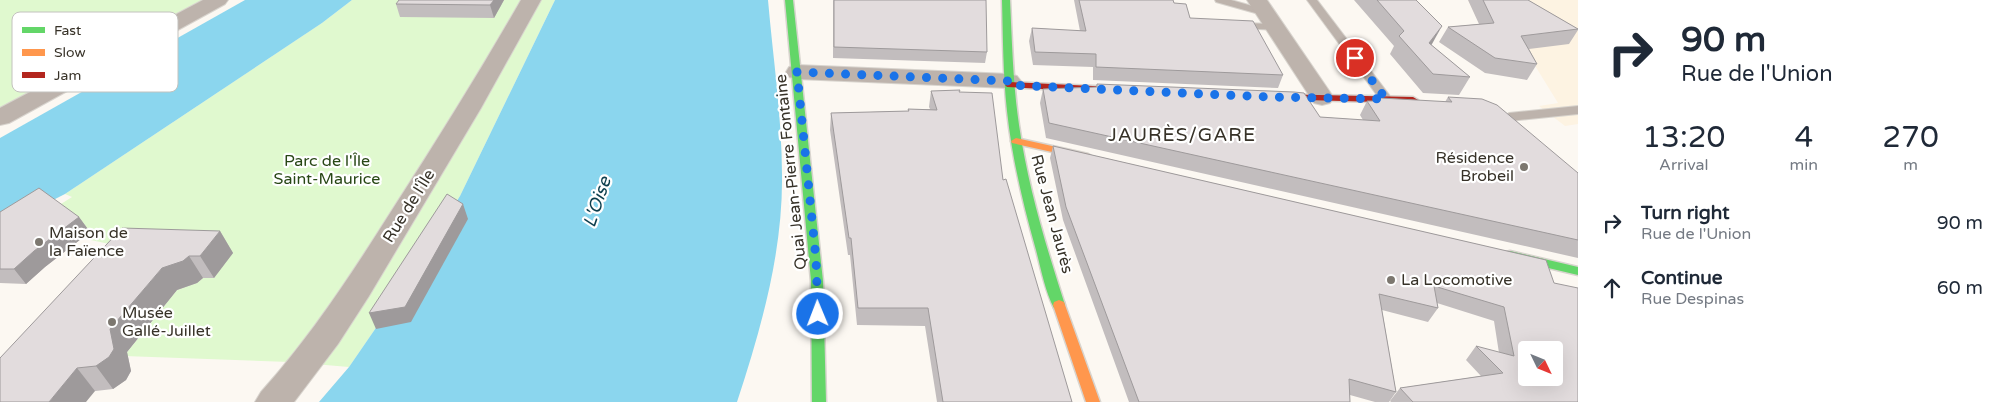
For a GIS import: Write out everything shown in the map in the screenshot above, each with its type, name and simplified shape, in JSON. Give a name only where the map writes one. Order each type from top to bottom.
[{"type":"street","points":[[178,22],[218,0]]},
{"type":"street","name":"Rue de l'Île","points":[[273,402],[312,358],[346,308],[496,63],[532,0]]},
{"type":"street","name":"Quai Jean-Pierre Fontaine","points":[[789,0],[817,281],[819,402]]},
{"type":"street","name":"Rue Jean Jaurès","points":[[1006,0],[1009,83],[1016,141],[1031,210],[1093,402]]},
{"type":"street","points":[[1263,8],[1322,98]]},
{"type":"street","points":[[797,72],[1122,90]]},
{"type":"street","points":[[0,118],[48,92]]},
{"type":"street","points":[[1260,97],[1425,101]]},
{"type":"street","points":[[1503,114],[1523,128]]},
{"type":"street","points":[[1016,141],[1098,160]]},
{"type":"street","points":[[1501,253],[1578,270]]},
{"type":"lane","points":[[1220,0],[1263,8]]},
{"type":"lane","points":[[1312,0],[1386,99]]},
{"type":"lane","points":[[1244,26],[1263,8]]},
{"type":"lane","points":[[1503,114],[1578,110]]},
{"type":"shaded area","points":[[1468,0],[1578,0],[1578,124],[1565,126],[1539,106],[1558,103],[1526,51],[1491,48]]},
{"type":"green space","points":[[0,0],[208,0],[178,16],[178,12],[12,12],[12,92],[36,92],[0,111]]},
{"type":"green space","name":"Parc de l'Île Saint-Maurice","points":[[352,0],[555,0],[460,196],[382,319],[349,367],[290,362],[124,356],[177,290],[197,283],[203,278],[214,278],[232,253],[137,250],[26,226],[72,197],[65,194],[322,23]]},
{"type":"water","points":[[245,0],[352,0],[322,23],[65,194],[0,227],[0,138],[82,92],[178,92],[178,38]]},
{"type":"water","name":"L'Oise","points":[[555,0],[768,0],[781,131],[782,175],[779,233],[769,290],[737,402],[319,402],[349,367],[382,319],[460,196]]},
{"type":"building","points":[[399,0],[494,0],[490,5],[396,4]]},
{"type":"building","points":[[834,0],[986,0],[987,52],[834,47]]},
{"type":"building","points":[[1079,0],[1173,0],[1174,3],[1186,4],[1190,18],[1253,21],[1283,75],[1096,67],[1096,54],[1035,52],[1032,28],[1086,31]]},
{"type":"building","points":[[1377,0],[1416,0],[1442,26],[1429,43],[1470,77],[1433,74],[1399,36],[1404,31]]},
{"type":"building","points":[[1483,0],[1528,0],[1578,29],[1521,36],[1537,64],[1495,58],[1448,27],[1494,23]]},
{"type":"building","points":[[1097,84],[1304,93],[1320,117],[1380,121],[1367,101],[1378,101],[1376,98],[1452,102],[1448,97],[1482,99],[1497,105],[1578,173],[1578,240],[1049,123],[1043,89],[1097,87]]},
{"type":"building","points":[[960,90],[959,92],[992,93],[1003,180],[1006,179],[1072,402],[943,402],[928,308],[858,308],[851,238],[849,238],[831,113],[909,111],[908,109],[937,110],[931,91]]},
{"type":"building","points":[[1053,146],[1546,260],[1554,283],[1578,288],[1578,402],[1413,402],[1400,388],[1503,373],[1476,346],[1514,356],[1504,307],[1434,286],[1438,308],[1379,294],[1396,392],[1349,379],[1350,402],[1139,402],[1066,207]]},
{"type":"building","points":[[39,188],[79,217],[34,251],[14,269],[0,269],[0,212]]},
{"type":"building","points":[[447,194],[463,204],[405,307],[369,313]]},
{"type":"building","points":[[122,228],[220,231],[200,256],[189,256],[183,261],[162,268],[110,329],[114,349],[109,357],[96,366],[77,368],[49,402],[0,402],[0,358]]},
{"type":"traffic: fast","points":[[789,0],[817,281],[819,402]]},
{"type":"traffic: fast","points":[[1006,0],[1010,95],[1017,149],[1032,217],[1059,305]]},
{"type":"traffic: fast","points":[[1510,255],[1578,271]]},
{"type":"traffic: slow","points":[[1016,141],[1088,157]]},
{"type":"traffic: slow","points":[[1059,305],[1093,402]]},
{"type":"traffic: jam","points":[[1010,85],[1113,90]]},
{"type":"traffic: jam","points":[[1271,97],[1413,100]]},
{"type":"place","name":"Résidence Brobeil","points":[[1524,167]]},
{"type":"place","name":"Maison de la Faïence","points":[[39,242]]},
{"type":"place","name":"La Locomotive","points":[[1391,280]]},
{"type":"place","name":"Musée Gallé-Juillet","points":[[112,322]]},
{"type":"district","name":"JAURÈS/GARE","points":[[1182,135]]},
{"type":"route","points":[[818,314],[816,259],[797,72],[1009,81],[1010,85],[1287,98],[1386,99],[1355,58]]}]
